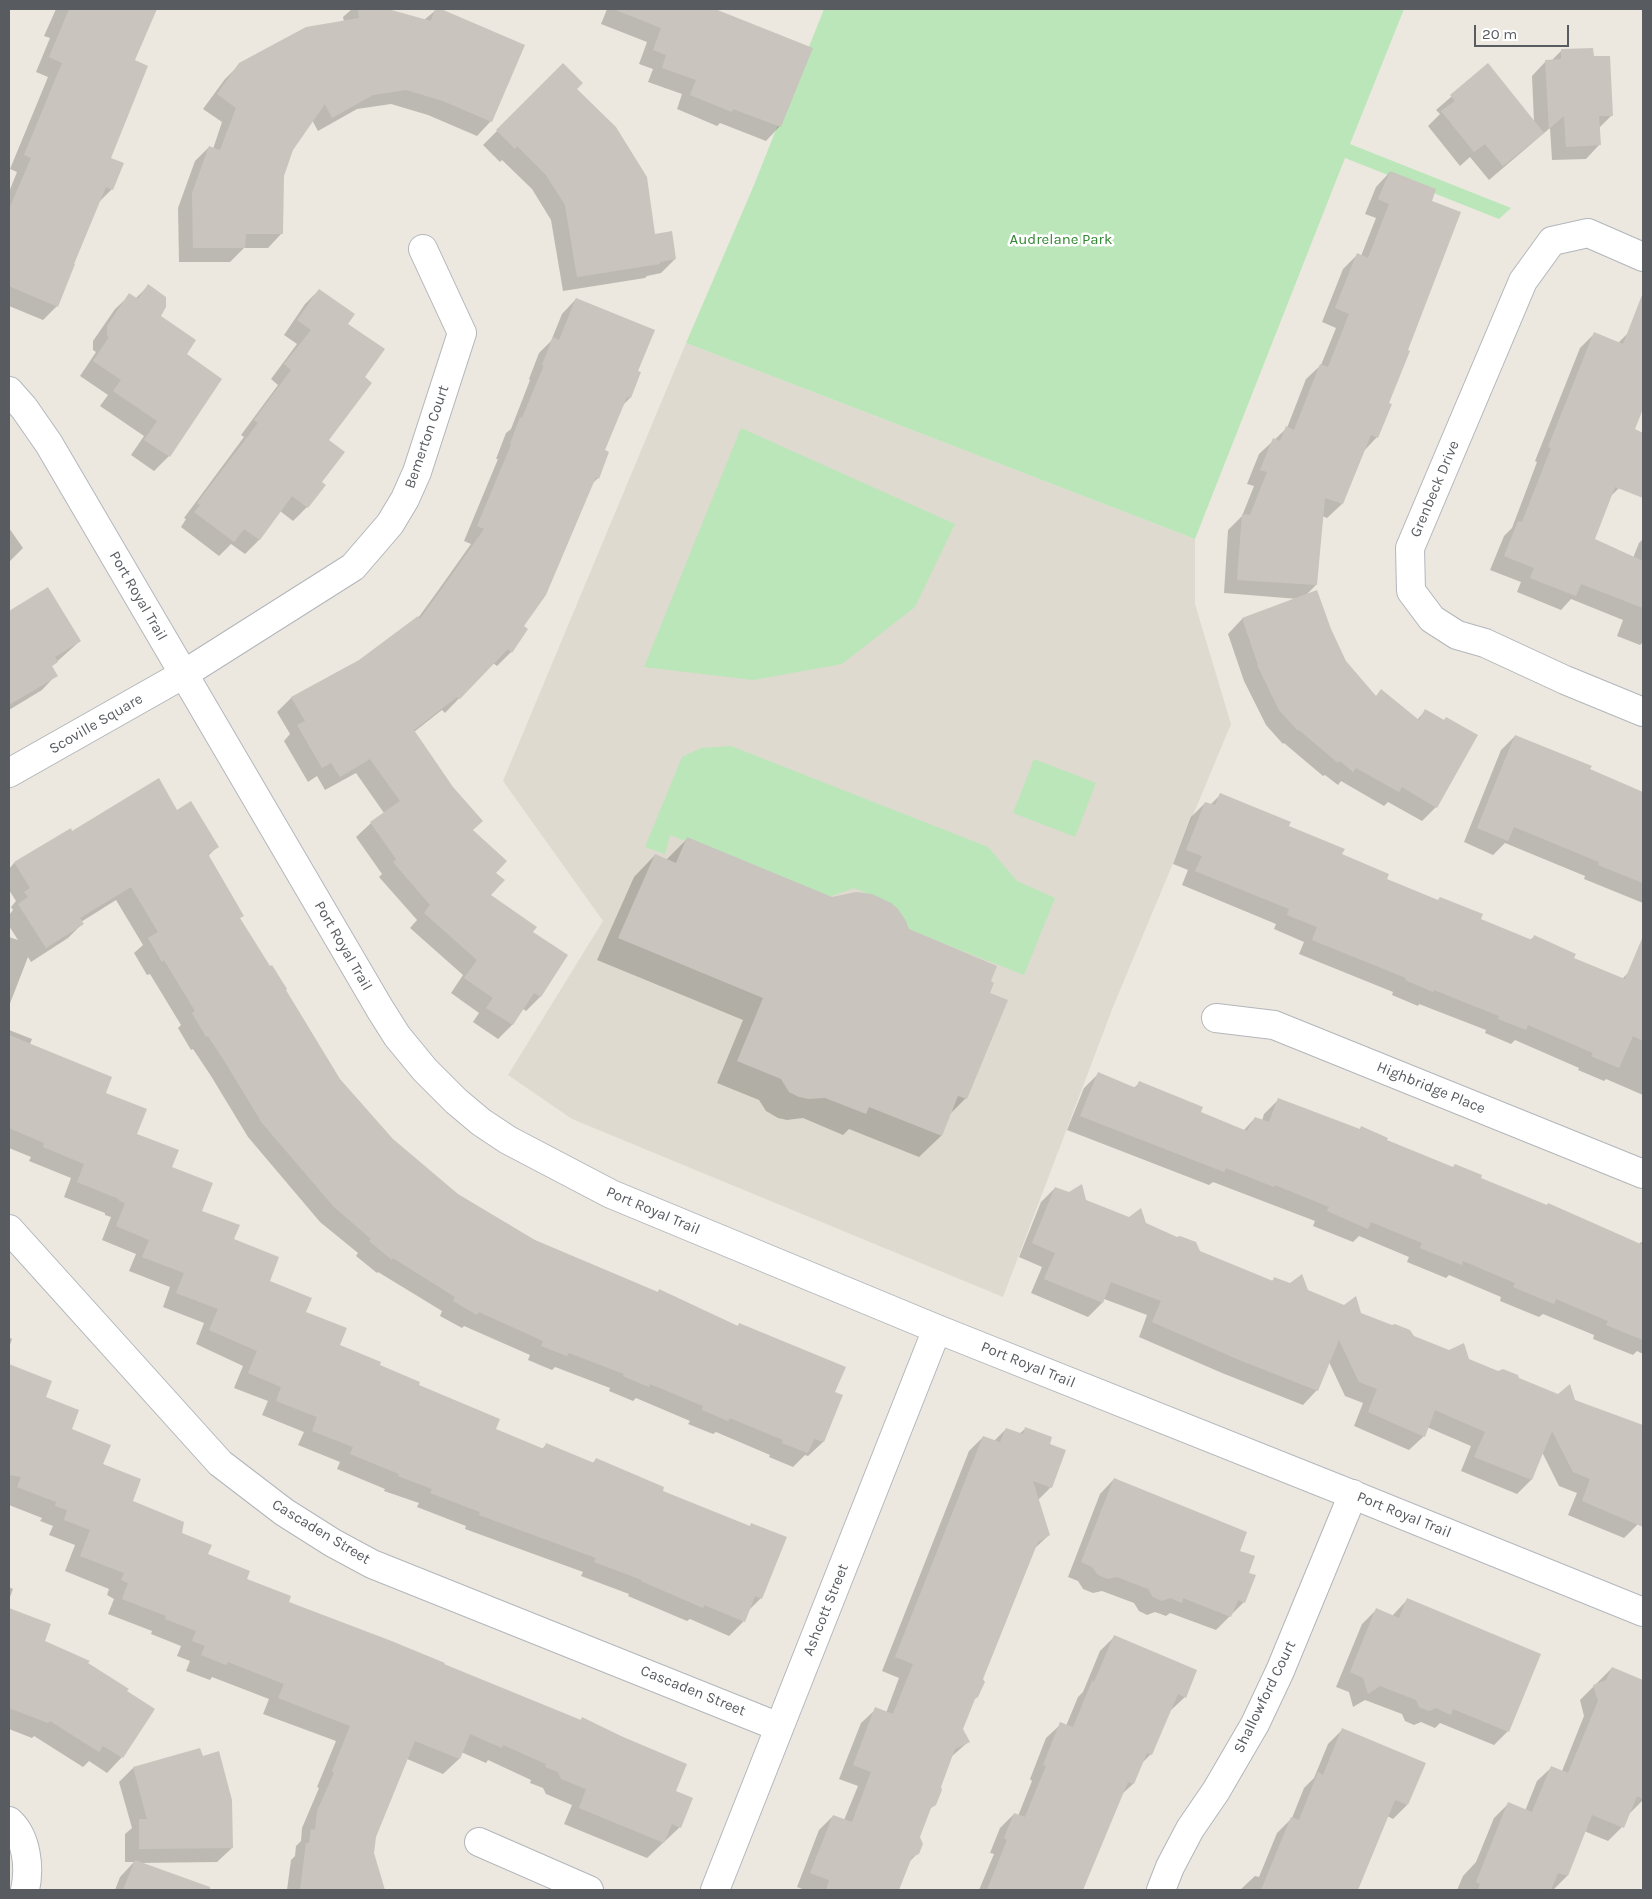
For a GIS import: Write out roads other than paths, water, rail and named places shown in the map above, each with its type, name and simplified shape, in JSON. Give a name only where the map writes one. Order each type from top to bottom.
[{"type":"street","name":"Grenbeck Drive","points":[[1643,257],[1588,233],[1552,241],[1523,281],[1410,548],[1411,591],[1432,620],[1457,635],[1484,643],[1565,680],[1643,712]]},
{"type":"street","name":"Bemerton Court","points":[[184,674],[353,567],[390,524],[405,499],[417,472],[462,333],[423,249]]},
{"type":"street","name":"Port Royal Trail","points":[[9,391],[24,408],[49,444],[397,1036],[425,1070],[456,1101],[508,1140],[611,1194],[937,1329],[1353,1494],[1643,1612]]},
{"type":"street","name":"Scoville Square","points":[[9,774],[184,674]]},
{"type":"street","name":"Highbridge Place","points":[[1216,1018],[1274,1025],[1643,1174]]},
{"type":"street","name":"Cascaden Street","points":[[9,1229],[220,1462],[284,1512],[333,1543],[372,1564],[779,1727]]},
{"type":"street","name":"Ashcott Street","points":[[715,1890],[937,1329]]},
{"type":"street","name":"Shallowford Court","points":[[1161,1890],[1170,1867],[1190,1829],[1216,1791],[1255,1724],[1280,1671],[1353,1494]]},
{"type":"street","points":[[9,1821],[16,1827],[28,1864],[25,1890]]},
{"type":"street","points":[[480,1842],[589,1890]]},
{"type":"park label","name":"Audrelane Park","points":[[1061,240]]}]
